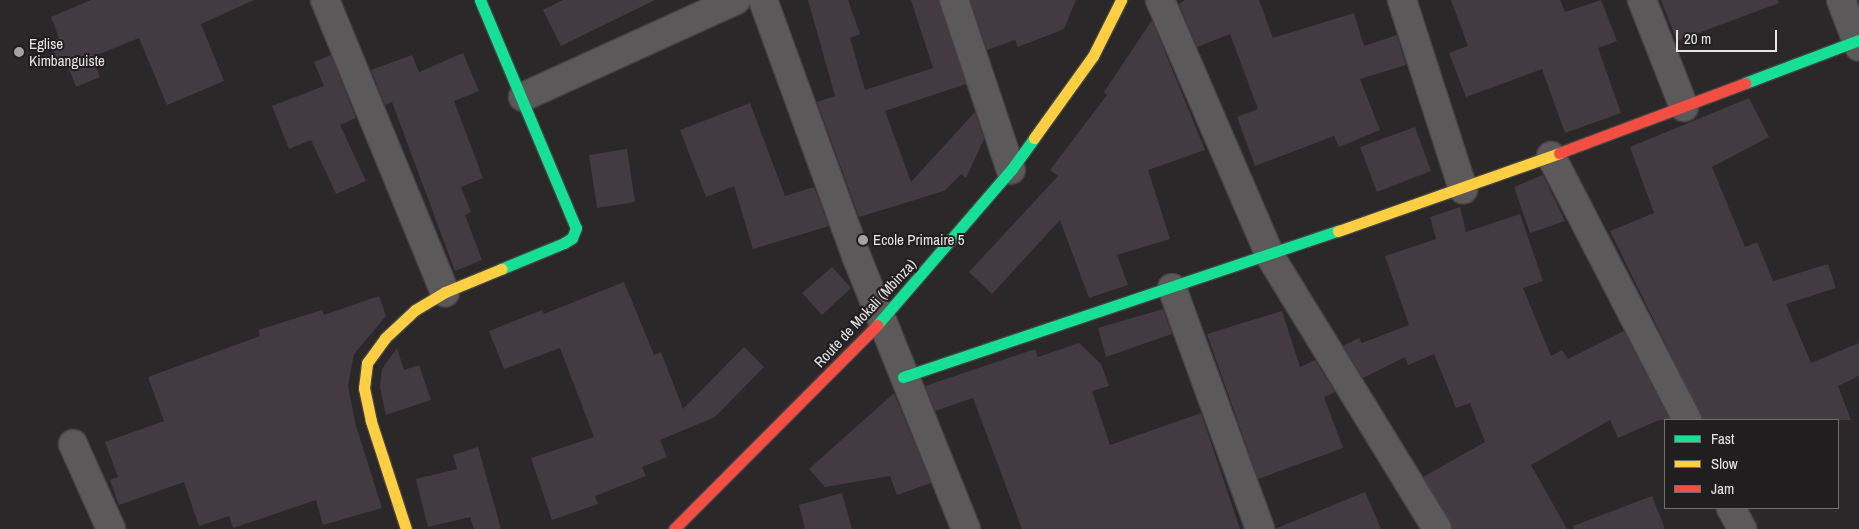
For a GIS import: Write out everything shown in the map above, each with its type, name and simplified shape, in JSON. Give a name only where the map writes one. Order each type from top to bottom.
[{"type":"street","points":[[325,0],[445,292]]},
{"type":"street","points":[[406,529],[371,420],[364,388],[367,363],[385,338],[415,310],[445,292],[572,238],[576,228],[523,97],[480,0]]},
{"type":"street","points":[[523,97],[736,0]]},
{"type":"street","points":[[763,0],[903,377],[966,529]]},
{"type":"street","points":[[954,0],[1011,170]]},
{"type":"street","name":"Route de Mokali (Mbinza)","points":[[674,529],[882,320],[1011,170],[1093,56],[1121,0]]},
{"type":"street","points":[[1160,0],[1270,256],[1437,529]]},
{"type":"street","points":[[1402,0],[1463,189]]},
{"type":"street","points":[[1642,0],[1684,107]]},
{"type":"street","points":[[903,377],[1270,256],[1463,189],[1858,43],[1841,0]]},
{"type":"street","points":[[1551,156],[1686,419]]},
{"type":"street","points":[[1172,288],[1260,529]]},
{"type":"street","points":[[73,444],[111,529]]},
{"type":"street","points":[[1732,509],[1742,529]]},
{"type":"building","points":[[91,0],[254,0],[201,24],[224,81],[167,105],[139,38],[92,57],[100,77],[76,87],[67,64],[60,67],[50,42],[59,38],[51,17]]},
{"type":"building","points":[[563,0],[655,0],[561,46],[543,10]]},
{"type":"building","points":[[808,0],[848,0],[860,34],[850,38],[865,90],[933,68],[911,0],[939,0],[966,84],[885,111],[911,182],[975,112],[984,139],[966,178],[961,174],[944,191],[859,217],[817,102],[835,96]]},
{"type":"building","points":[[970,0],[1076,0],[1064,29],[1018,47],[1015,40],[987,50]]},
{"type":"building","points":[[1185,0],[1259,0],[1273,38],[1354,13],[1364,46],[1397,35],[1406,65],[1360,79],[1380,130],[1339,147],[1334,136],[1255,166],[1237,117],[1258,109],[1230,34],[1197,47],[1179,4]]},
{"type":"building","points":[[1451,0],[1560,0],[1565,12],[1601,0],[1617,41],[1598,48],[1621,113],[1565,133],[1542,69],[1466,97],[1449,53],[1468,46]]},
{"type":"building","points":[[1661,0],[1778,0],[1779,3],[1677,41]]},
{"type":"building","points":[[1152,20],[1205,150],[1148,170],[1170,239],[1117,255],[1128,285],[1089,298],[1060,220],[992,294],[969,272],[1058,176],[1050,170],[1107,95],[1104,92]]},
{"type":"building","points":[[463,53],[479,91],[454,101],[483,178],[461,187],[471,212],[465,215],[482,260],[455,271],[392,102],[385,105],[371,70],[412,55],[419,72]]},
{"type":"building","points":[[331,55],[356,118],[340,125],[366,181],[336,194],[311,140],[289,149],[272,106],[324,86],[314,62]]},
{"type":"building","points":[[1749,98],[1769,137],[1712,167],[1745,247],[1757,242],[1773,281],[1828,264],[1836,288],[1786,304],[1811,363],[1859,343],[1859,376],[1838,386],[1851,420],[1703,419],[1610,231],[1654,213],[1630,147]]},
{"type":"building","points":[[750,103],[785,196],[814,187],[829,226],[753,249],[734,186],[706,197],[680,130]]},
{"type":"building","points":[[1415,127],[1431,171],[1377,192],[1360,147]]},
{"type":"building","points":[[627,149],[635,202],[597,208],[589,155]]},
{"type":"building","points":[[1543,175],[1565,221],[1530,233],[1514,187]]},
{"type":"building","points":[[1460,207],[1466,232],[1520,214],[1543,281],[1523,288],[1551,356],[1562,350],[1568,359],[1624,331],[1669,419],[1659,420],[1618,438],[1610,420],[1531,465],[1567,529],[1453,529],[1423,477],[1485,442],[1470,403],[1456,408],[1434,354],[1408,365],[1405,357],[1363,378],[1343,346],[1359,338],[1362,343],[1409,325],[1385,256],[1436,239],[1430,217]]},
{"type":"building","points":[[832,267],[851,288],[822,315],[802,293]]},
{"type":"building","points":[[624,282],[654,355],[661,352],[683,409],[744,347],[764,367],[715,417],[660,440],[667,457],[642,467],[646,476],[595,496],[598,504],[552,520],[531,458],[594,437],[560,348],[504,369],[489,331],[542,310],[544,314]]},
{"type":"building","points":[[379,296],[386,316],[354,354],[348,386],[356,426],[382,508],[323,525],[316,500],[233,528],[229,516],[199,526],[184,482],[119,505],[110,480],[118,477],[105,442],[164,421],[148,377],[260,336],[258,330],[322,310],[324,315]]},
{"type":"building","points":[[1163,309],[1172,334],[1106,357],[1098,328]]},
{"type":"building","points":[[1282,311],[1300,367],[1315,360],[1335,392],[1324,397],[1343,448],[1258,479],[1207,334]]},
{"type":"building","points":[[1079,343],[1101,364],[1109,386],[1092,391],[1110,445],[1201,413],[1240,529],[1022,529],[973,398],[935,411],[925,386],[1035,349],[1038,357]]},
{"type":"building","points":[[397,348],[404,370],[419,365],[431,400],[386,415],[380,387],[382,369]]},
{"type":"building","points":[[894,393],[931,483],[897,495],[890,476],[825,487],[809,469]]},
{"type":"building","points":[[478,447],[501,529],[474,529],[470,517],[428,527],[416,479],[457,469],[453,455]]},
{"type":"building","points":[[1365,492],[1381,529],[1277,529],[1277,528]]},
{"type":"building","points":[[842,493],[852,529],[805,529],[799,505]]},
{"type":"building","points":[[1652,496],[1665,529],[1574,529],[1573,526]]},
{"type":"traffic: fast","points":[[480,0],[576,228],[572,238],[564,243],[501,269]]},
{"type":"traffic: fast","points":[[1745,83],[1859,40]]},
{"type":"traffic: fast","points":[[877,325],[1011,170],[1034,138]]},
{"type":"traffic: fast","points":[[903,377],[1338,231]]},
{"type":"traffic: slow","points":[[1034,138],[1093,56],[1121,0]]},
{"type":"traffic: slow","points":[[1338,231],[1559,153]]},
{"type":"traffic: slow","points":[[406,529],[371,421],[364,388],[367,363],[385,338],[415,310],[445,292],[501,269]]},
{"type":"traffic: jam","points":[[1559,153],[1745,83]]},
{"type":"traffic: jam","points":[[674,529],[877,325]]},
{"type":"place","name":"Eglise Kimbanguiste","points":[[19,52]]},
{"type":"place","name":"Ecole Primaire 5","points":[[863,240]]}]
